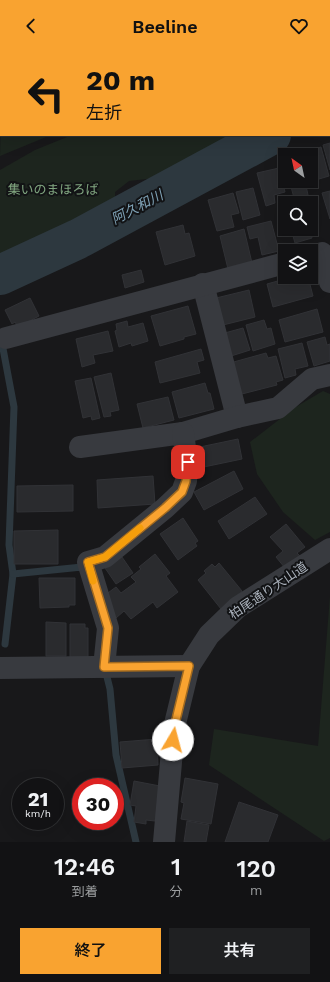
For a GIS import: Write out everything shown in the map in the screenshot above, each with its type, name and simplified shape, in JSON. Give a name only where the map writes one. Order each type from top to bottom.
[{"type":"street","points":[[321,253],[330,282]]},
{"type":"street","points":[[6,338],[278,265]]},
{"type":"street","points":[[203,284],[237,417]]},
{"type":"street","points":[[80,448],[183,433],[237,417],[278,408],[312,379],[330,376]]},
{"type":"street","points":[[104,667],[108,628],[88,562],[105,557],[165,508],[182,492],[186,481],[188,462],[183,433]]},
{"type":"street","name":"柏尾通り大山道","points":[[164,842],[174,728],[189,666],[208,635],[238,608],[330,549]]},
{"type":"street","points":[[0,668],[189,666]]},
{"type":"green space","points":[[0,136],[49,136],[0,156]]},
{"type":"green space","name":"集いのまほろば","points":[[70,136],[231,136],[155,178],[129,181],[115,192],[115,201],[84,220],[0,265],[0,170],[35,150]]},
{"type":"green space","points":[[323,391],[330,394],[330,532],[315,540],[283,512],[257,474],[250,442],[294,408]]},
{"type":"green space","points":[[330,596],[330,838],[324,841],[209,765],[214,729],[318,746]]},
{"type":"building","points":[[330,143],[330,170],[323,145]]},
{"type":"building","points":[[321,147],[329,176],[318,179],[318,148]]},
{"type":"building","points":[[278,168],[278,188],[284,188],[285,192],[274,195],[275,203],[266,206],[257,173]]},
{"type":"building","points":[[253,188],[260,215],[243,220],[236,192]]},
{"type":"building","points":[[291,188],[306,188],[308,195],[293,196]]},
{"type":"building","points":[[330,191],[330,219],[322,193]]},
{"type":"building","points":[[233,193],[239,213],[231,215],[234,227],[217,231],[208,200]]},
{"type":"building","points":[[271,221],[278,251],[262,255],[258,237],[250,239],[247,227]]},
{"type":"building","points":[[183,225],[185,234],[189,233],[195,256],[165,265],[156,232]]},
{"type":"building","points":[[244,229],[252,263],[228,269],[220,236]]},
{"type":"building","points":[[293,236],[311,236],[312,238],[295,243]]},
{"type":"building","points":[[141,270],[144,282],[125,288],[122,275]]},
{"type":"building","points":[[278,281],[278,284],[310,284],[313,296],[273,307],[267,284]]},
{"type":"building","points":[[249,290],[255,317],[219,326],[212,299]]},
{"type":"building","points":[[30,298],[39,316],[18,327],[15,322],[12,324],[5,310]]},
{"type":"building","points":[[188,306],[196,334],[160,346],[151,316]]},
{"type":"building","points":[[317,309],[323,332],[285,342],[279,320]]},
{"type":"building","points":[[264,320],[267,329],[271,328],[275,344],[253,351],[246,325]]},
{"type":"building","points":[[127,321],[128,327],[143,323],[148,341],[132,346],[131,343],[119,347],[115,331],[117,330],[116,324]]},
{"type":"building","points":[[243,328],[250,350],[228,357],[221,334]]},
{"type":"building","points":[[108,331],[113,351],[93,355],[95,363],[82,367],[76,339]]},
{"type":"building","points":[[325,337],[327,345],[330,344],[330,361],[314,366],[307,342]]},
{"type":"building","points":[[302,343],[308,366],[295,369],[296,375],[285,378],[278,349]]},
{"type":"building","points":[[201,349],[204,360],[197,362],[200,373],[160,383],[155,362]]},
{"type":"building","points":[[266,353],[268,358],[276,356],[283,380],[276,382],[277,385],[238,395],[230,363]]},
{"type":"building","points":[[111,373],[119,410],[110,412],[111,416],[104,417],[94,377]]},
{"type":"building","points":[[91,378],[100,418],[92,420],[91,416],[83,418],[75,381]]},
{"type":"building","points":[[205,383],[208,393],[210,393],[214,409],[179,418],[172,392]]},
{"type":"building","points":[[168,397],[174,420],[143,428],[137,404]]},
{"type":"building","points":[[238,439],[242,459],[199,468],[195,448]]},
{"type":"building","points":[[234,471],[243,489],[204,510],[194,492]]},
{"type":"building","points":[[153,476],[155,504],[98,508],[97,480]]},
{"type":"building","points":[[73,485],[73,511],[17,512],[17,486]]},
{"type":"building","points":[[255,497],[267,514],[229,539],[218,521]]},
{"type":"building","points":[[183,518],[198,541],[195,543],[197,546],[178,560],[160,534]]},
{"type":"building","points":[[286,524],[305,547],[297,553],[300,556],[285,568],[276,557],[283,551],[270,537]]},
{"type":"building","points":[[58,530],[58,564],[14,564],[14,531]]},
{"type":"building","points":[[155,554],[170,573],[166,576],[178,592],[157,608],[153,602],[131,619],[124,611],[116,618],[101,598],[116,587],[121,593],[136,582],[131,577],[141,569],[139,567]]},
{"type":"building","points":[[122,557],[133,573],[116,584],[105,568]]},
{"type":"building","points":[[219,563],[242,591],[221,609],[198,580],[206,573],[204,571],[212,564],[215,567]]},
{"type":"building","points":[[39,578],[75,578],[75,605],[69,605],[69,607],[40,608]]},
{"type":"building","points":[[46,622],[66,623],[66,656],[46,656]]},
{"type":"building","points":[[70,624],[85,624],[85,628],[88,628],[88,659],[70,659]]},
{"type":"building","points":[[157,739],[158,765],[122,768],[120,742]]},
{"type":"building","points":[[185,778],[218,784],[211,824],[181,819],[184,803],[181,802]]},
{"type":"building","points":[[134,781],[160,786],[155,821],[146,820],[146,824],[134,822],[136,806],[130,805]]},
{"type":"building","points":[[239,802],[278,815],[268,842],[225,842]]},
{"type":"building","points":[[187,821],[209,825],[206,842],[184,842]]},
{"type":"waterway","name":"阿久和川","points":[[0,275],[78,239],[269,136]]},
{"type":"waterway","points":[[1,338],[14,407],[9,545],[13,574],[5,644]]},
{"type":"waterway","points":[[13,574],[82,567],[84,572]]},
{"type":"waterway","points":[[107,677],[110,689],[116,755],[136,842]]},
{"type":"slow traffic","points":[[93,581],[88,562],[105,557],[140,528]]},
{"type":"route","points":[[173,740],[174,728],[189,666],[104,667],[108,628],[88,562],[105,557],[165,508],[182,492],[186,481],[188,462]]}]
